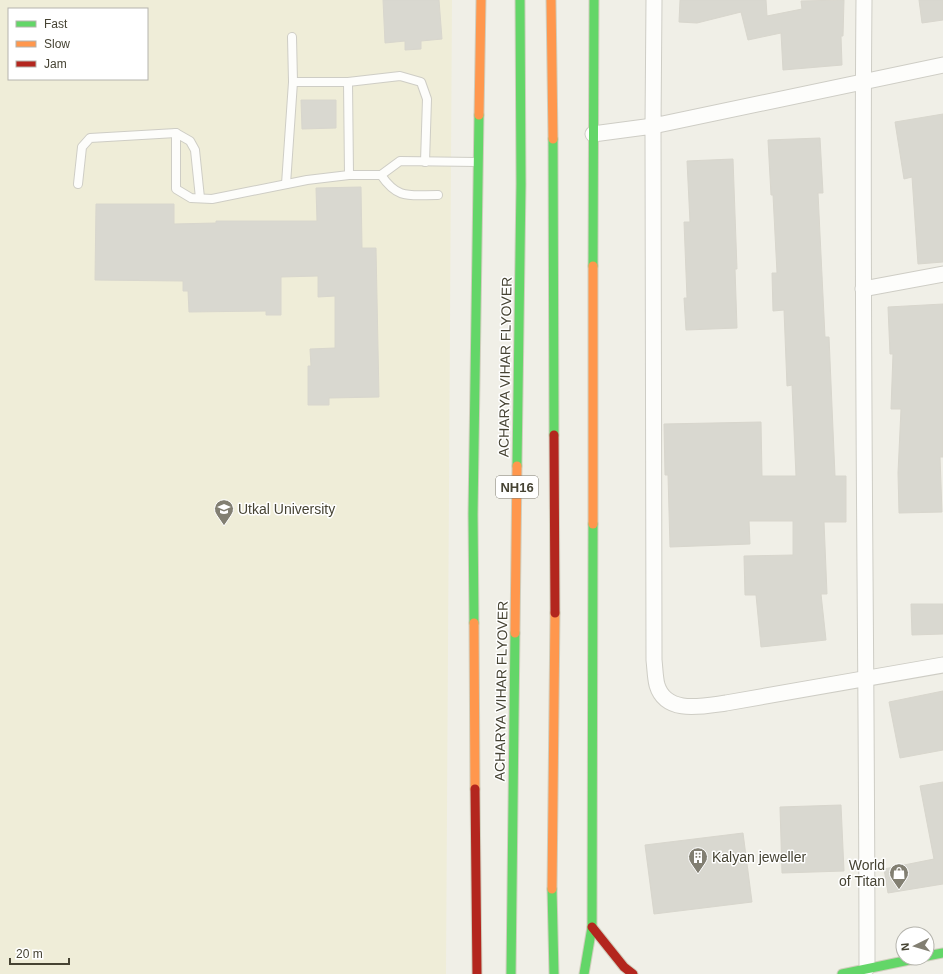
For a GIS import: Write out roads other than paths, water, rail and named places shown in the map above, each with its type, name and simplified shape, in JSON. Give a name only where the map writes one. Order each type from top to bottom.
[{"type":"main road","points":[[477,974],[473,514],[480,0]]},
{"type":"main road","name":"ACHARYA VIHAR FLYOVER","points":[[511,974],[521,200],[520,0]]},
{"type":"main road","name":"NH16","points":[[551,0],[553,121],[555,637],[552,896],[554,974]]},
{"type":"main road","points":[[584,974],[592,927],[594,0]]},
{"type":"main road","points":[[592,927],[624,967],[633,974]]},
{"type":"main road","points":[[842,974],[895,963]]},
{"type":"street","points":[[654,0],[654,660],[657,686],[668,701],[682,707],[688,707],[726,704],[943,665]]},
{"type":"street","points":[[864,0],[863,289],[867,679],[867,968]]},
{"type":"street","points":[[593,134],[653,126],[943,65]]},
{"type":"street","points":[[863,289],[943,274]]},
{"type":"lane","points":[[286,184],[293,82],[292,37]]},
{"type":"lane","points":[[293,82],[348,82],[400,76],[421,82],[427,99],[425,162]]},
{"type":"lane","points":[[348,82],[349,175]]},
{"type":"lane","points":[[176,133],[176,189],[191,198],[212,199],[286,184],[349,175],[381,175],[400,161],[478,162]]},
{"type":"lane","points":[[78,184],[82,147],[90,138],[176,133],[190,141],[195,150],[200,198]]},
{"type":"lane","points":[[381,175],[388,186],[395,192],[405,195],[438,195]]},
{"type":"place","name":"Utkal University","points":[[224,526]]},
{"type":"place","name":"Kalyan jeweller","points":[[698,874]]},
{"type":"place","name":"World of Titan","points":[[899,890]]}]
